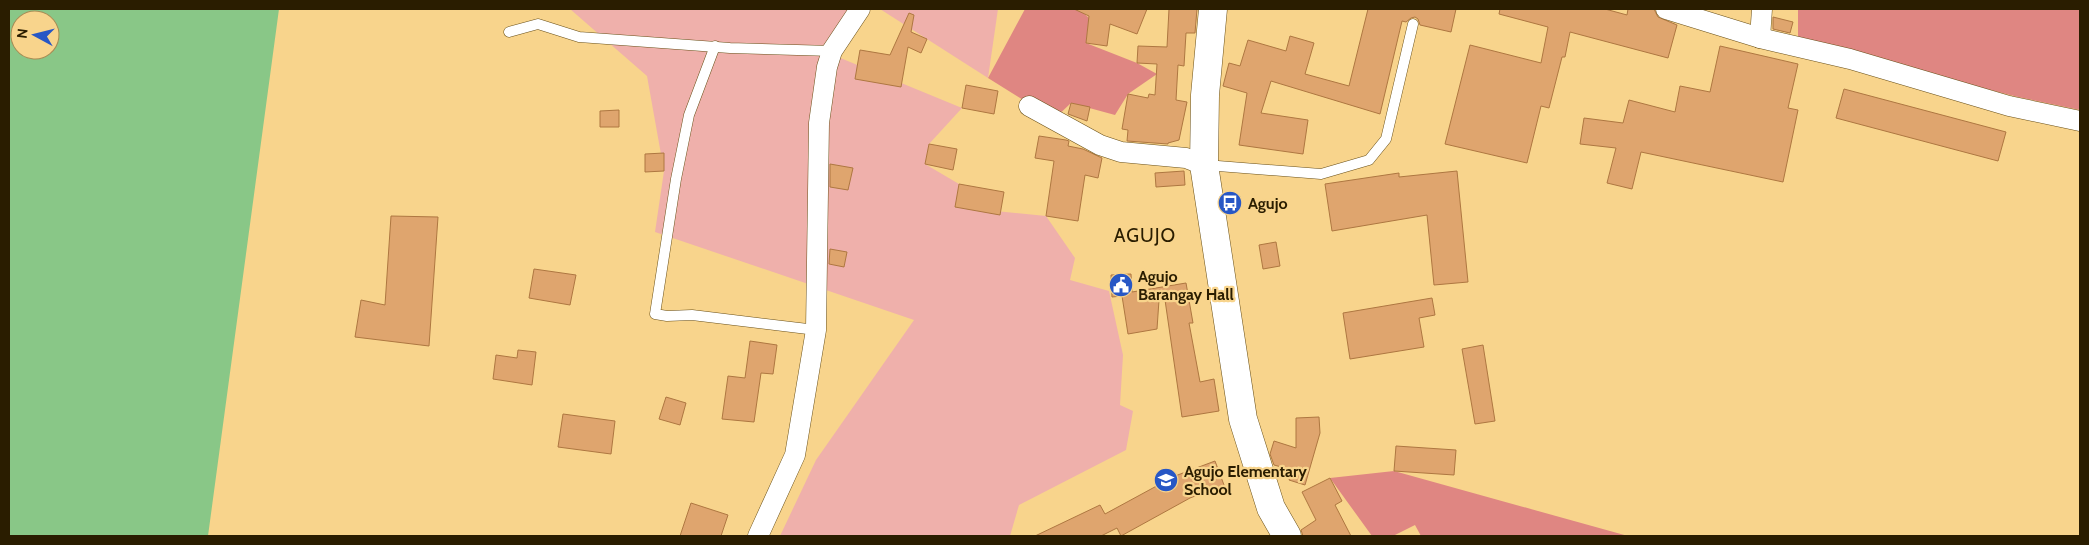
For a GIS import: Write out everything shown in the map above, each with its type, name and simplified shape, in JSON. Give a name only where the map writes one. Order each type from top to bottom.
[{"type":"main road","points":[[1213,9],[1205,95],[1204,165],[1243,419],[1271,508],[1287,536]]},
{"type":"street","points":[[758,536],[795,456],[816,330],[819,122],[827,68],[832,51],[860,9]]},
{"type":"street","points":[[1666,9],[1760,38],[1868,64],[2009,106],[2080,121]]},
{"type":"street","points":[[1760,38],[1762,9]]},
{"type":"street","points":[[1029,106],[1100,145],[1121,152],[1186,158],[1204,165]]},
{"type":"lane","points":[[509,32],[538,24],[579,37],[832,51]]},
{"type":"lane","points":[[1204,165],[1321,174],[1369,160],[1386,139],[1413,24]]},
{"type":"lane","points":[[715,46],[689,115],[676,179],[655,314],[667,316],[692,315],[816,330]]},
{"type":"shaded area","points":[[9,9],[279,9],[208,536],[9,536]]},
{"type":"shaded area","points":[[570,9],[855,9],[838,57],[962,108],[929,144],[925,164],[959,184],[955,207],[1046,216],[1075,258],[1070,280],[1109,291],[1123,355],[1120,405],[1133,411],[1126,450],[1019,505],[1010,536],[780,536],[816,460],[914,320],[655,232],[664,171],[647,76]]},
{"type":"shaded area","points":[[880,9],[998,9],[988,78]]},
{"type":"shaded area","points":[[1025,9],[1079,9],[1089,18],[1086,43],[1137,63],[1157,74],[1128,94],[1115,115],[1071,103],[1054,119],[988,78]]},
{"type":"shaded area","points":[[1798,9],[2080,9],[2080,110],[2018,97],[1798,41]]},
{"type":"shaded area","points":[[1394,471],[1628,536],[1421,536],[1415,525],[1393,536],[1372,536],[1330,478]]},
{"type":"building","points":[[1074,9],[1147,9],[1137,34],[1110,24],[1107,46],[1086,43],[1089,16]]},
{"type":"building","points":[[1169,9],[1197,9],[1195,33],[1186,33],[1184,66],[1178,65],[1176,100],[1187,102],[1179,140],[1168,144],[1127,141],[1128,130],[1122,129],[1128,94],[1148,98],[1149,94],[1155,95],[1157,64],[1137,63],[1138,46],[1167,47]]},
{"type":"building","points":[[1368,9],[1456,9],[1451,32],[1420,25],[1415,17],[1406,22],[1402,21],[1380,114],[1271,81],[1261,113],[1308,120],[1303,154],[1239,145],[1247,93],[1223,86],[1229,63],[1240,66],[1248,40],[1286,51],[1290,36],[1314,43],[1305,74],[1349,86]]},
{"type":"building","points":[[1500,9],[1605,9],[1627,15],[1628,9],[1654,9],[1658,17],[1677,25],[1668,58],[1570,32],[1565,57],[1562,57],[1549,108],[1541,106],[1527,163],[1445,144],[1470,45],[1541,63],[1548,27],[1499,14]]},
{"type":"building","points":[[909,13],[914,15],[911,32],[927,39],[921,53],[908,47],[901,87],[855,79],[860,50],[890,55]]},
{"type":"building","points":[[1773,17],[1793,22],[1790,33],[1773,29]]},
{"type":"building","points":[[1720,46],[1798,64],[1788,108],[1798,110],[1783,182],[1641,152],[1632,189],[1607,183],[1616,148],[1580,144],[1584,118],[1623,123],[1629,100],[1675,112],[1680,86],[1710,92]]},
{"type":"building","points":[[966,85],[998,91],[994,114],[962,108]]},
{"type":"building","points":[[1844,89],[2006,132],[1998,161],[1836,118]]},
{"type":"building","points":[[1071,103],[1090,107],[1087,121],[1068,114]]},
{"type":"building","points":[[619,110],[619,127],[600,127],[600,111]]},
{"type":"building","points":[[1039,136],[1069,141],[1068,146],[1083,149],[1102,158],[1098,178],[1085,175],[1078,221],[1046,216],[1054,161],[1035,158]]},
{"type":"building","points":[[929,144],[957,149],[953,170],[925,164]]},
{"type":"building","points":[[664,153],[664,171],[645,172],[645,154]]},
{"type":"building","points":[[830,164],[853,168],[848,190],[830,187]]},
{"type":"building","points":[[1184,171],[1185,185],[1156,187],[1155,173]]},
{"type":"building","points":[[1457,171],[1468,282],[1434,285],[1427,215],[1332,231],[1325,184],[1399,173],[1399,177]]},
{"type":"building","points":[[959,184],[1004,192],[1000,215],[955,207]]},
{"type":"building","points":[[391,216],[438,217],[429,346],[355,337],[361,300],[385,305]]},
{"type":"building","points":[[1276,242],[1280,266],[1263,269],[1259,245]]},
{"type":"building","points":[[830,249],[847,252],[844,267],[829,264]]},
{"type":"building","points":[[534,269],[576,275],[570,305],[529,298]]},
{"type":"building","points":[[1131,274],[1132,292],[1186,283],[1193,323],[1189,323],[1200,382],[1214,379],[1219,411],[1182,417],[1165,300],[1159,300],[1157,329],[1128,334],[1122,296],[1112,297],[1111,275]]},
{"type":"building","points":[[1432,298],[1435,315],[1419,318],[1424,347],[1350,359],[1343,313]]},
{"type":"building","points":[[750,341],[777,345],[773,374],[761,373],[754,422],[722,419],[728,376],[745,378]]},
{"type":"building","points":[[1483,345],[1495,421],[1475,424],[1462,349]]},
{"type":"building","points":[[518,350],[536,352],[532,385],[493,379],[496,355],[517,358]]},
{"type":"building","points":[[666,397],[686,403],[680,425],[659,419]]},
{"type":"building","points":[[563,414],[615,421],[611,454],[558,447]]},
{"type":"building","points":[[1319,417],[1320,433],[1305,485],[1289,480],[1292,470],[1274,465],[1270,454],[1274,441],[1296,448],[1296,418]]},
{"type":"building","points":[[1396,446],[1456,450],[1454,475],[1394,471]]},
{"type":"building","points":[[1215,461],[1224,485],[1190,498],[1121,536],[1117,528],[1101,536],[1035,536],[1100,505],[1105,514],[1175,476]]},
{"type":"building","points":[[1330,478],[1342,501],[1335,505],[1351,536],[1303,536],[1301,530],[1316,520],[1302,492]]},
{"type":"building","points":[[691,503],[728,515],[721,536],[680,536]]},
{"type":"place","name":"Agujo","points":[[1230,203]]},
{"type":"place","name":"Agujo Barangay Hall","points":[[1121,285]]},
{"type":"place","name":"Agujo Elementary School","points":[[1166,480]]},
{"type":"district","name":"AGUJO","points":[[1145,235]]}]
